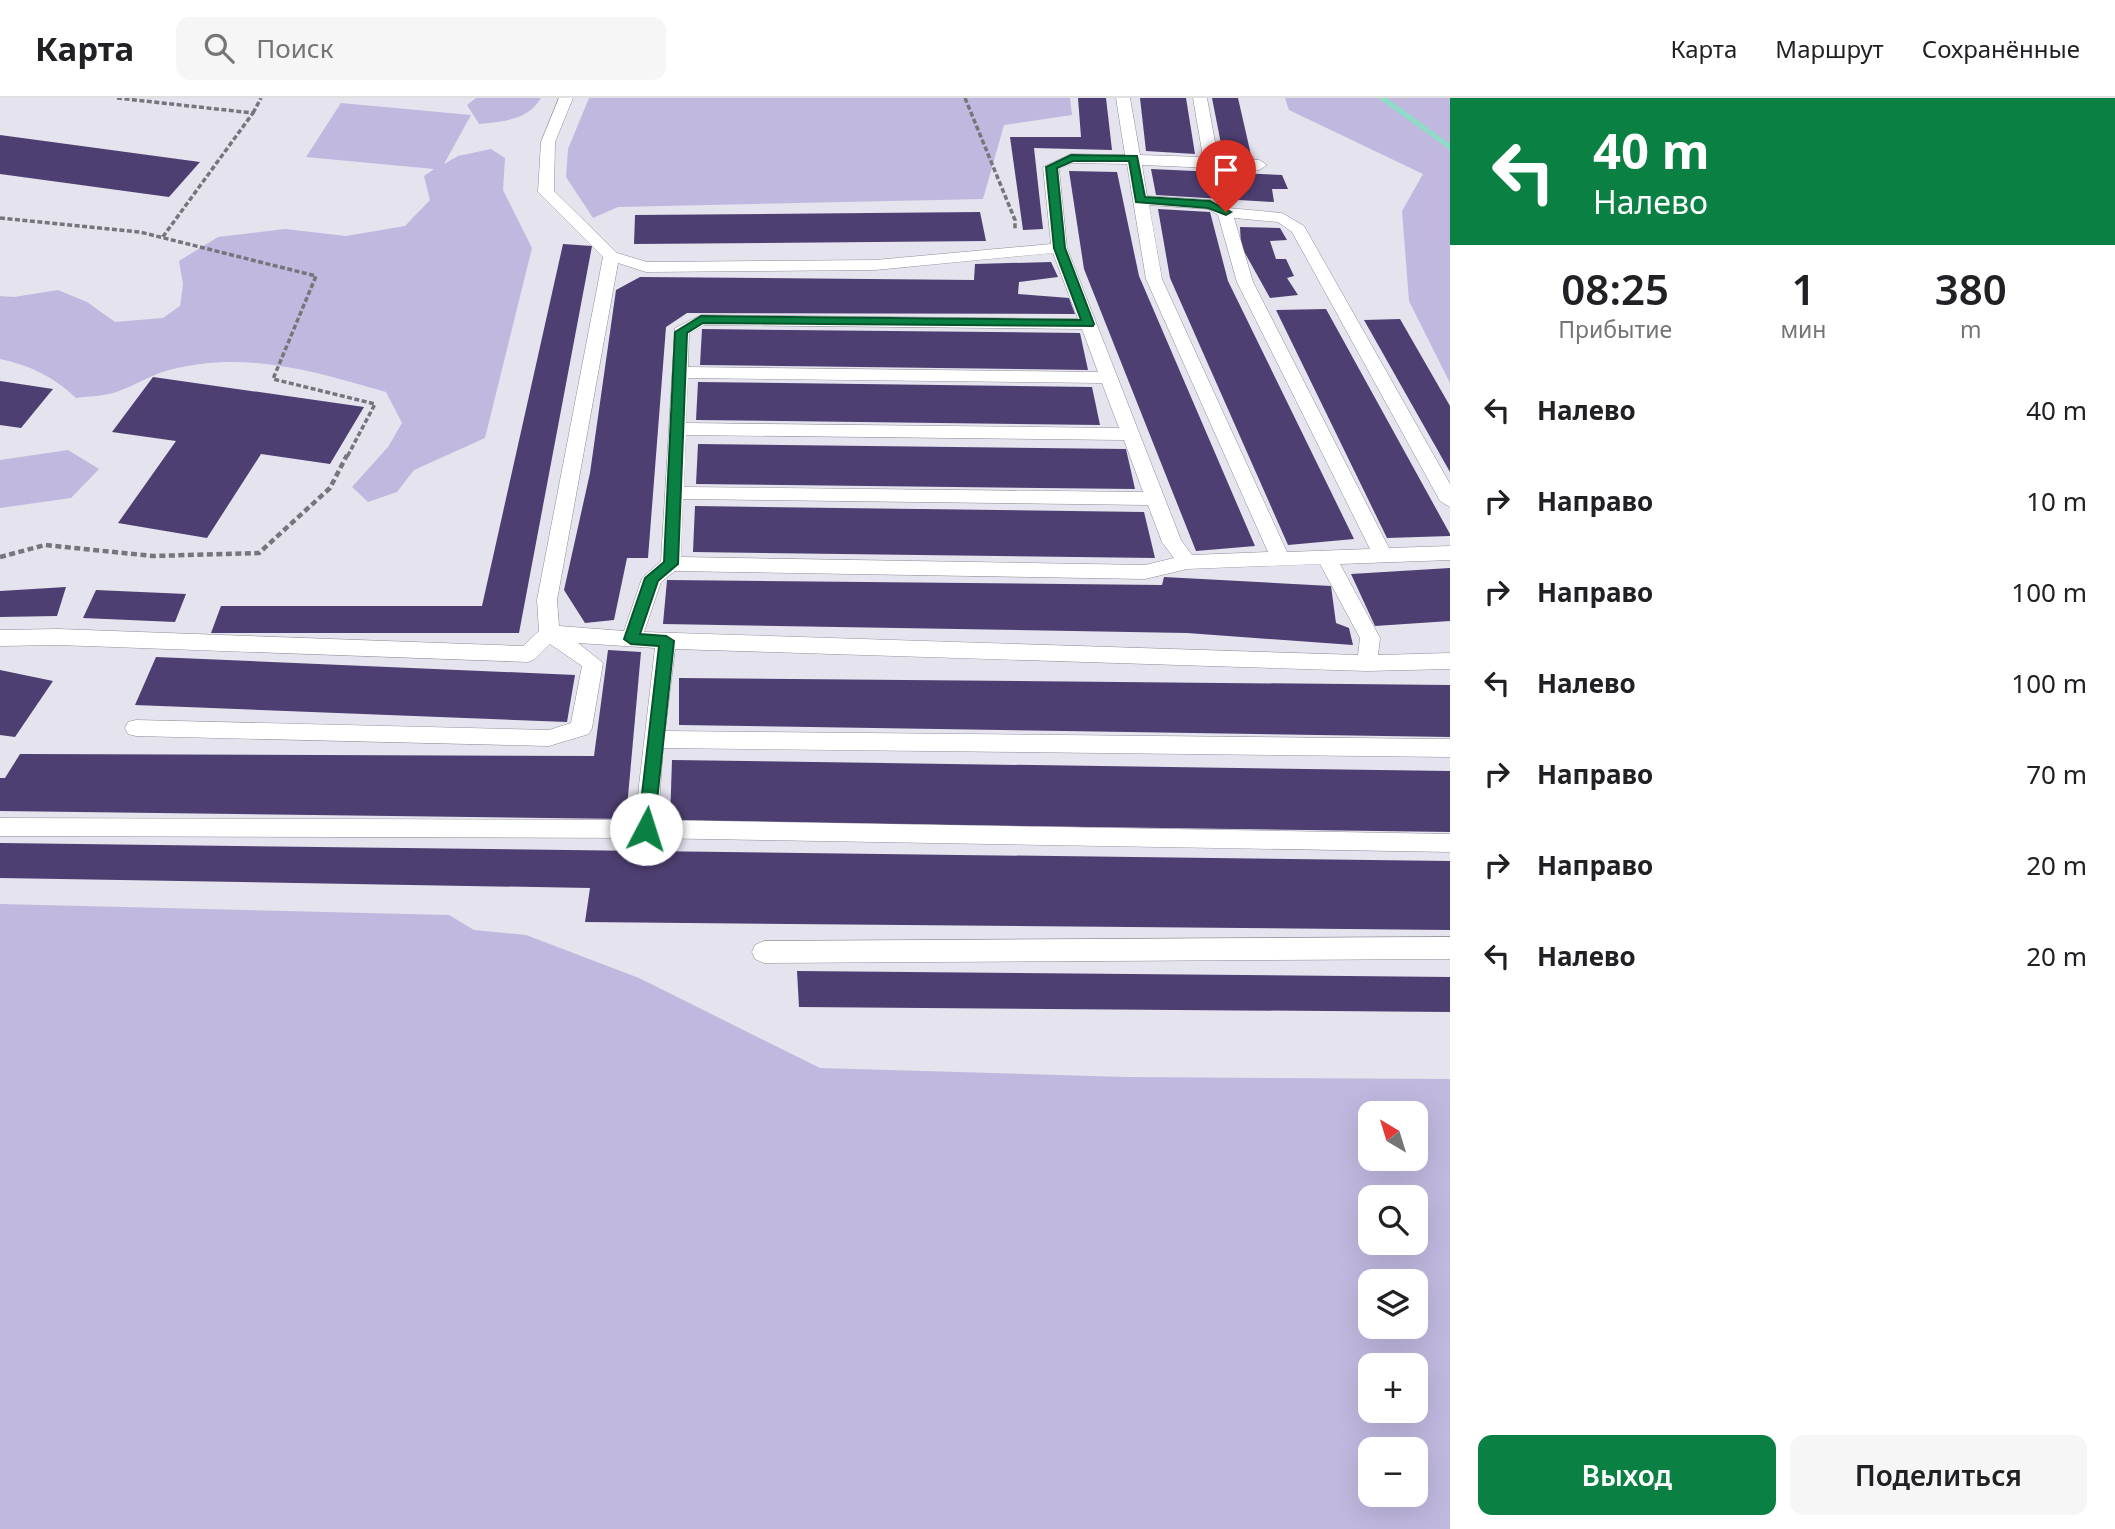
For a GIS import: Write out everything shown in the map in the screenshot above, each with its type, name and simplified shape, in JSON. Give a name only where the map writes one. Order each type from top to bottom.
[{"type":"lane","points":[[566,98],[548,142],[547,192],[611,256],[646,267],[875,265],[1059,248]]},
{"type":"lane","points":[[1124,98],[1154,279],[1281,559]]},
{"type":"lane","points":[[1200,98],[1211,162]]},
{"type":"lane","points":[[1186,562],[1172,542],[1059,248],[1051,167],[1071,158],[1259,164]]},
{"type":"lane","points":[[1140,200],[1210,205],[1226,212],[1282,218],[1298,229],[1450,501]]},
{"type":"lane","points":[[1226,212],[1245,282],[1383,555]]},
{"type":"lane","points":[[0,638],[58,636],[528,654],[549,633],[547,600],[611,256]]},
{"type":"lane","points":[[671,564],[681,332],[701,320],[1088,324]]},
{"type":"lane","points":[[680,372],[1109,378]]},
{"type":"lane","points":[[677,429],[1130,434]]},
{"type":"lane","points":[[674,493],[1155,499]]},
{"type":"lane","points":[[631,639],[652,578],[671,564],[1145,572],[1186,562],[1450,554]]},
{"type":"lane","points":[[1326,557],[1370,638],[1367,663]]},
{"type":"lane","points":[[549,633],[666,641],[1367,663],[1450,662]]},
{"type":"lane","points":[[136,728],[549,738],[581,728],[593,663],[549,633]]},
{"type":"lane","points":[[646,829],[653,739],[666,641]]},
{"type":"lane","points":[[653,739],[1450,748]]},
{"type":"lane","points":[[0,827],[646,829],[1450,843]]},
{"type":"lane","points":[[764,952],[1450,948]]},
{"type":"path","points":[[117,98],[253,113]]},
{"type":"path","points":[[162,238],[253,113],[261,98]]},
{"type":"path","points":[[965,98],[1015,220],[1014,252]]},
{"type":"path","points":[[0,218],[140,232],[316,276],[273,379],[375,404],[330,488],[259,553],[153,556],[45,545],[0,557]]},
{"type":"shaded area","points":[[476,98],[541,98],[522,116],[479,124],[467,105]]},
{"type":"shaded area","points":[[589,98],[1070,98],[1072,115],[1004,125],[983,199],[618,207],[593,218],[566,177],[568,149]]},
{"type":"shaded area","points":[[1285,98],[1450,98],[1450,383],[1409,301],[1402,211],[1423,174],[1289,110]]},
{"type":"shaded area","points":[[341,103],[471,115],[444,164],[458,156],[491,149],[505,158],[503,190],[532,248],[485,438],[414,470],[397,492],[368,502],[352,487],[388,447],[402,423],[386,392],[279,366],[225,362],[169,370],[114,393],[76,398],[41,373],[0,359],[0,296],[14,297],[58,290],[87,302],[115,322],[163,318],[180,306],[183,284],[179,261],[218,237],[285,229],[346,236],[405,226],[430,200],[424,176],[434,169],[306,157]]},
{"type":"shaded area","points":[[68,450],[99,469],[71,498],[0,508],[0,460]]},
{"type":"shaded area","points":[[0,904],[449,915],[474,930],[526,935],[639,978],[820,1068],[1126,1077],[1450,1079],[1450,1529],[0,1529]]},
{"type":"building","points":[[1078,98],[1106,98],[1112,150],[1034,148],[1043,229],[1023,230],[1010,137],[1081,137]]},
{"type":"building","points":[[1140,98],[1186,98],[1195,154],[1146,151]]},
{"type":"building","points":[[1212,98],[1238,98],[1251,155],[1223,154]]},
{"type":"building","points":[[0,135],[200,162],[169,197],[0,174]]},
{"type":"building","points":[[1151,169],[1282,175],[1288,189],[1272,189],[1274,202],[1156,195]]},
{"type":"building","points":[[1069,171],[1117,172],[1139,276],[1255,546],[1196,551],[1084,269]]},
{"type":"building","points":[[1158,209],[1210,212],[1228,281],[1354,539],[1288,545],[1170,278]]},
{"type":"building","points":[[980,212],[986,241],[634,244],[635,215]]},
{"type":"building","points":[[1240,227],[1280,228],[1287,240],[1270,241],[1276,259],[1286,259],[1294,276],[1287,278],[1298,295],[1270,298],[1241,246]]},
{"type":"building","points":[[563,244],[592,246],[519,633],[211,633],[221,606],[482,606]]},
{"type":"building","points":[[1051,262],[1058,277],[1019,282],[1018,294],[1069,298],[1075,314],[687,313],[666,327],[648,558],[627,558],[614,620],[585,623],[564,590],[590,473],[616,290],[640,277],[974,280],[975,264]]},
{"type":"building","points":[[1326,309],[1450,536],[1387,538],[1276,310]]},
{"type":"building","points":[[1400,319],[1450,406],[1450,472],[1364,320]]},
{"type":"building","points":[[702,329],[1080,333],[1088,370],[700,365]]},
{"type":"building","points":[[153,377],[364,407],[330,464],[261,454],[207,538],[118,523],[176,441],[112,432]]},
{"type":"building","points":[[0,381],[53,389],[21,428],[0,425]]},
{"type":"building","points":[[698,382],[1092,387],[1100,425],[696,420]]},
{"type":"building","points":[[698,444],[1126,449],[1135,489],[696,484]]},
{"type":"building","points":[[695,506],[1144,512],[1155,558],[693,552]]},
{"type":"building","points":[[1450,568],[1450,621],[1375,626],[1351,574]]},
{"type":"building","points":[[1164,577],[1331,586],[1336,623],[1349,628],[1353,645],[1187,633],[663,624],[667,580],[1162,585]]},
{"type":"building","points":[[66,587],[57,616],[0,617],[0,591]]},
{"type":"building","points":[[96,590],[186,594],[175,622],[83,618]]},
{"type":"building","points":[[608,650],[641,652],[626,819],[0,811],[0,778],[5,778],[20,754],[594,756]]},
{"type":"building","points":[[156,657],[575,675],[567,722],[135,705]]},
{"type":"building","points":[[0,670],[53,681],[15,737],[0,735]]},
{"type":"building","points":[[679,678],[1450,685],[1450,737],[679,725]]},
{"type":"building","points":[[672,760],[1450,771],[1450,832],[670,821]]},
{"type":"building","points":[[0,843],[1450,861],[1450,930],[585,922],[590,888],[0,878]]},
{"type":"building","points":[[797,971],[1450,977],[1450,1012],[799,1007]]},
{"type":"waterway","points":[[1382,98],[1450,148]]},
{"type":"route","points":[[646,829],[653,739],[666,641],[631,639],[652,578],[671,564],[681,332],[701,320],[1088,324],[1059,248],[1051,167],[1071,158],[1133,158],[1140,200],[1210,205],[1226,212]]}]
